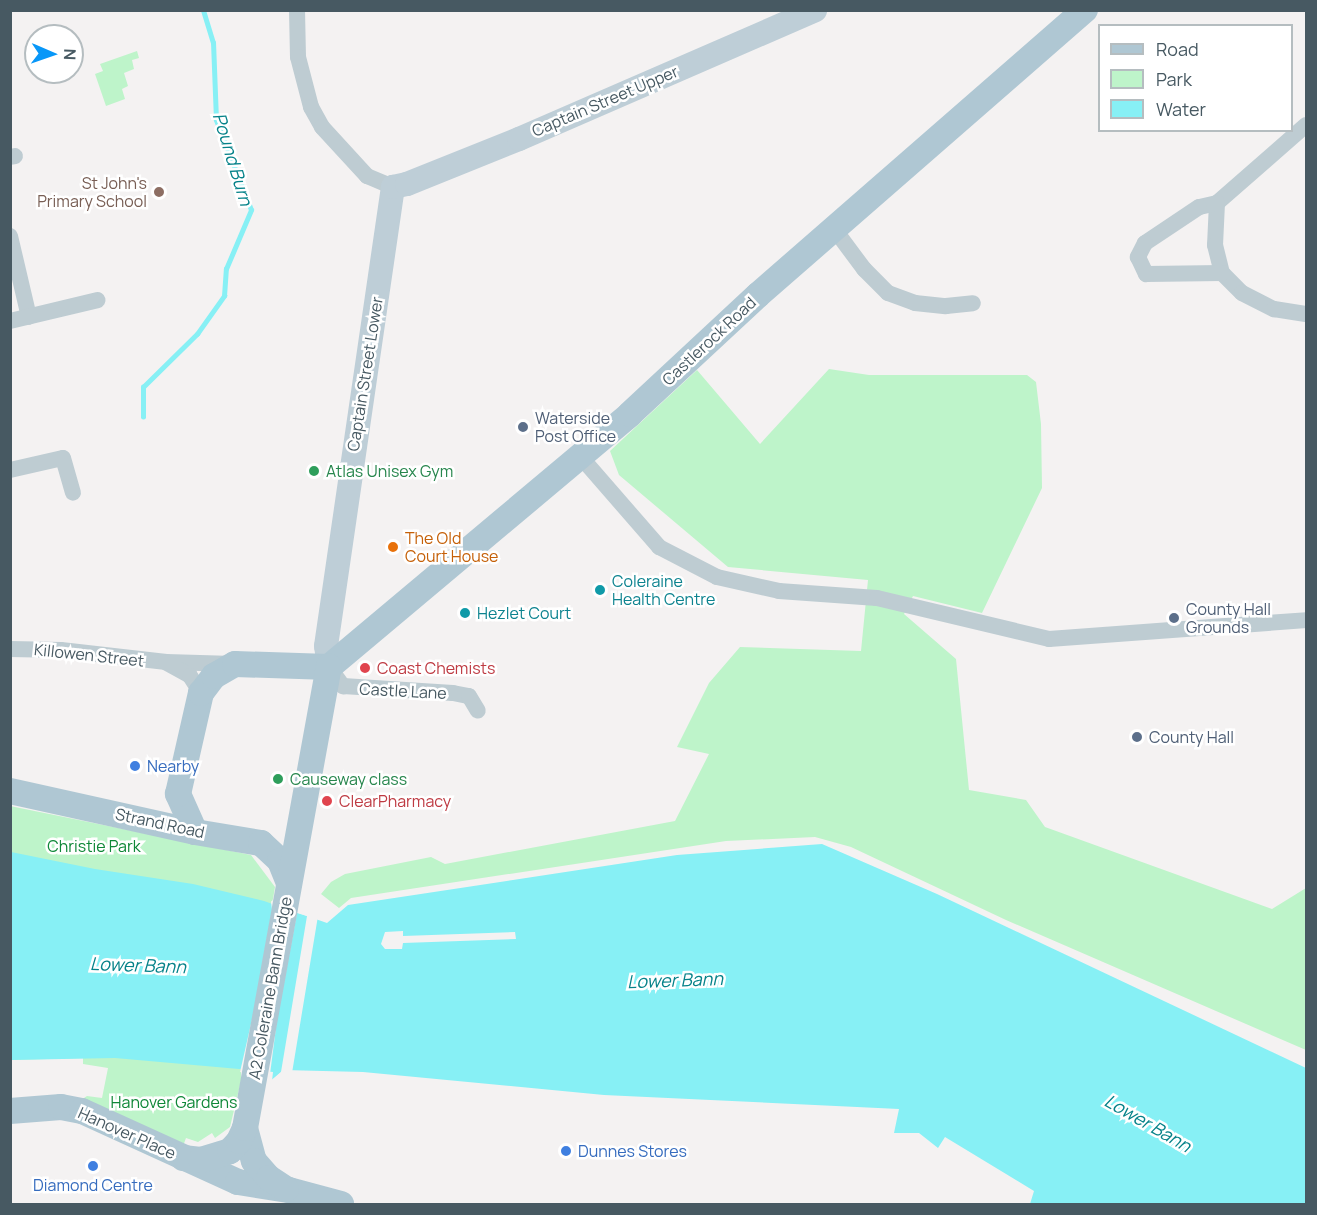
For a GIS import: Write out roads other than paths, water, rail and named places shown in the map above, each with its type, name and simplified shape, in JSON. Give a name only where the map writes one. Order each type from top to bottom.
[{"type":"main road","name":"Captain Street Upper","points":[[393,187],[407,184],[519,139],[815,10]]},
{"type":"main road","name":"Castlerock Road","points":[[328,667],[630,414],[758,295],[1084,10]]},
{"type":"main road","name":"Captain Street Lower","points":[[328,667],[326,646],[393,187]]},
{"type":"main road","name":"Killowen Street","points":[[235,664],[328,667]]},
{"type":"main road","points":[[195,832],[178,794],[201,693],[214,676],[235,664]]},
{"type":"main road","name":"A2 Coleraine Bann Bridge","points":[[245,1128],[287,869],[301,827],[328,667]]},
{"type":"main road","name":"Strand Road","points":[[10,791],[195,832],[261,843]]},
{"type":"main road","points":[[131,817],[159,807],[178,794]]},
{"type":"main road","points":[[261,843],[284,839],[301,827]]},
{"type":"main road","points":[[261,843],[287,869]]},
{"type":"main road","name":"Hanover Place","points":[[10,1111],[61,1107],[82,1111],[238,1182],[288,1190],[341,1204]]},
{"type":"main road","points":[[183,1158],[201,1160],[221,1154],[234,1147],[245,1128]]},
{"type":"main road","points":[[245,1128],[254,1161],[269,1178],[288,1190]]},
{"type":"street","points":[[297,10],[298,57],[311,107],[322,127],[367,176],[393,187]]},
{"type":"street","points":[[1222,273],[1146,274],[1138,257],[1145,243],[1199,207],[1217,203],[1306,125]]},
{"type":"street","points":[[1217,203],[1215,245],[1222,273],[1242,293],[1274,309],[1306,314]]},
{"type":"street","points":[[835,230],[864,269],[888,293],[915,303],[946,306],[973,303]]},
{"type":"street","points":[[10,236],[29,317]]},
{"type":"street","points":[[10,321],[98,300]]},
{"type":"street","points":[[580,456],[659,547],[717,577],[779,591],[886,599],[1049,639],[1306,620]]},
{"type":"street","points":[[10,470],[63,458],[73,493]]},
{"type":"street","name":"Killowen Street","points":[[10,649],[61,650],[166,662],[235,664]]},
{"type":"street","name":"Killowen Street","points":[[166,662],[190,676],[201,693]]},
{"type":"street","name":"Castle Lane","points":[[328,667],[343,686],[453,693],[469,696],[478,711]]},
{"type":"water","name":"Lower Bann","points":[[822,844],[937,894],[1306,1068],[1306,1204],[1030,1204],[1034,1191],[945,1137],[938,1148],[919,1133],[894,1133],[899,1109],[604,1095],[363,1072],[283,1070],[272,1081],[273,1072],[115,1058],[11,1060],[11,852],[95,869],[193,884],[264,901],[327,923],[348,905],[677,855]]},
{"type":"waterway","name":"Pound Burn","points":[[143,417],[143,387],[197,334],[224,296],[226,269],[251,210],[216,120],[213,43],[203,10]]},
{"type":"place","name":"St John's Primary School","points":[[159,192]]},
{"type":"place","name":"Waterside Post Office","points":[[523,427]]},
{"type":"place","name":"Atlas Unisex Gym","points":[[314,471]]},
{"type":"place","name":"The Old Court House","points":[[393,547]]},
{"type":"place","name":"Coleraine Health Centre","points":[[600,590]]},
{"type":"place","name":"Hezlet Court","points":[[465,613]]},
{"type":"place","name":"County Hall Grounds","points":[[1174,618]]},
{"type":"place","name":"Coast Chemists","points":[[365,668]]},
{"type":"place","name":"County Hall","points":[[1137,737]]},
{"type":"place","name":"Nearby","points":[[135,766]]},
{"type":"place","name":"Causeway class","points":[[278,779]]},
{"type":"place","name":"ClearPharmacy","points":[[327,801]]},
{"type":"place","name":"Dunnes Stores","points":[[566,1151]]},
{"type":"place","name":"Diamond Centre","points":[[93,1166]]},
{"type":"park label","name":"Christie Park","points":[[94,846]]},
{"type":"park label","name":"Hanover Gardens","points":[[174,1102]]}]
